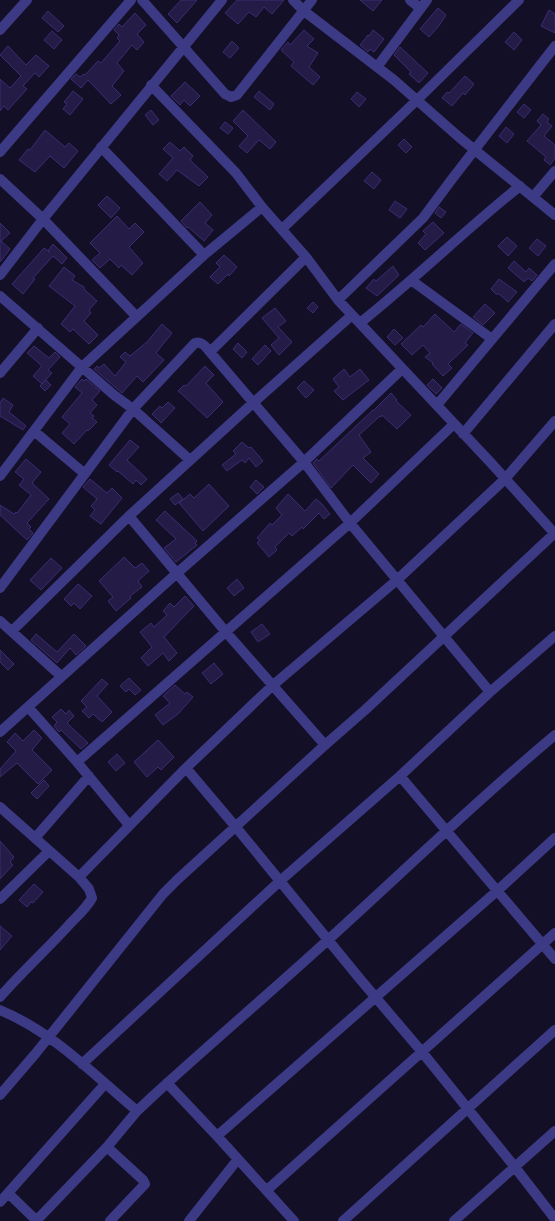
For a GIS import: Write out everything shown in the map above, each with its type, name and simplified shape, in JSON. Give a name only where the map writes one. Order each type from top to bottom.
[{"type":"street","points":[[0,30],[27,0]]},
{"type":"street","points":[[0,152],[131,0]]},
{"type":"street","points":[[142,0],[225,94],[230,97],[237,95],[312,0]]},
{"type":"street","points":[[0,275],[42,219],[222,0]]},
{"type":"street","points":[[293,0],[304,11],[378,68],[555,215]]},
{"type":"street","points":[[410,0],[420,8]]},
{"type":"street","points":[[378,68],[427,0]]},
{"type":"street","points":[[282,229],[519,0]]},
{"type":"street","points":[[338,300],[419,222],[555,46]]},
{"type":"street","points":[[0,1095],[49,1037],[163,894],[235,826],[365,710],[555,534],[338,300],[306,256],[262,207],[236,173],[151,85]]},
{"type":"street","points":[[101,147],[204,255]]},
{"type":"street","points":[[533,197],[555,171]]},
{"type":"street","points":[[0,179],[42,219],[136,316]]},
{"type":"street","points":[[360,323],[520,186]]},
{"type":"street","points":[[0,476],[82,367],[204,255],[262,207]]},
{"type":"street","points":[[210,352],[306,256]]},
{"type":"street","points":[[437,405],[555,264]]},
{"type":"street","points":[[412,280],[492,339]]},
{"type":"street","points":[[0,296],[190,460]]},
{"type":"street","points":[[12,631],[129,516],[352,315]]},
{"type":"street","points":[[463,434],[555,324]]},
{"type":"street","points":[[0,373],[38,328]]},
{"type":"street","points":[[0,588],[133,410],[195,343],[198,342],[210,352],[304,462],[350,523],[490,692]]},
{"type":"street","points":[[0,732],[61,676],[304,462],[402,368]]},
{"type":"street","points":[[79,877],[129,824],[272,686],[397,580],[505,479],[555,421]]},
{"type":"street","points":[[77,762],[350,523],[454,424]]},
{"type":"street","points":[[34,431],[85,474]]},
{"type":"street","points":[[129,516],[176,574],[325,745]]},
{"type":"street","points":[[0,621],[61,676]]},
{"type":"street","points":[[82,1064],[280,881],[400,776],[490,692],[555,636]]},
{"type":"street","points":[[28,707],[129,824]]},
{"type":"street","points":[[8,1193],[36,1221],[107,1147],[137,1111],[328,940],[446,830],[555,734]]},
{"type":"street","points":[[186,768],[422,1052],[555,1219]]},
{"type":"street","points":[[35,838],[89,776]]},
{"type":"street","points":[[400,776],[555,959]]},
{"type":"street","points":[[0,807],[79,877],[92,894],[92,898],[88,904],[61,934],[19,975],[0,997]]},
{"type":"street","points":[[217,1136],[497,891],[555,838]]},
{"type":"street","points":[[0,899],[48,851]]},
{"type":"street","points":[[267,1190],[555,933]]},
{"type":"street","points":[[0,1010],[49,1037],[137,1111]]},
{"type":"street","points":[[342,1221],[555,1030]]},
{"type":"street","points":[[167,1083],[267,1190],[288,1219]]},
{"type":"street","points":[[0,1202],[105,1084]]},
{"type":"street","points":[[454,1221],[555,1130]]},
{"type":"street","points":[[107,1147],[143,1180],[144,1184],[110,1221]]},
{"type":"street","points":[[189,1221],[238,1159]]},
{"type":"building","points":[[181,0],[197,0],[177,23],[168,14]]},
{"type":"building","points":[[237,0],[284,0],[272,14],[264,7],[256,17],[249,12],[238,24],[225,13]]},
{"type":"building","points":[[360,0],[382,0],[373,11]]},
{"type":"building","points":[[438,8],[446,15],[429,37],[420,29]]},
{"type":"building","points":[[549,10],[555,14],[555,33],[541,26]]},
{"type":"building","points":[[48,11],[64,26],[58,32],[42,18]]},
{"type":"building","points":[[135,13],[146,25],[137,34],[144,42],[137,50],[132,45],[117,63],[124,71],[112,86],[121,95],[111,104],[88,80],[81,88],[71,79],[76,74],[80,77],[84,74],[85,75],[98,61],[101,63],[120,41],[117,38],[119,35],[114,30],[119,24],[122,27]]},
{"type":"building","points":[[304,30],[314,39],[307,46],[318,53],[309,67],[320,77],[313,85],[291,66],[294,62],[281,50],[288,42],[290,45]]},
{"type":"building","points":[[373,30],[384,39],[374,52],[370,49],[368,52],[360,45]]},
{"type":"building","points":[[52,31],[62,40],[54,49],[44,40]]},
{"type":"building","points":[[514,32],[522,40],[514,50],[505,42]]},
{"type":"building","points":[[232,41],[239,48],[230,58],[223,52]]},
{"type":"building","points":[[8,46],[26,65],[36,55],[49,66],[39,77],[35,73],[23,86],[27,89],[8,110],[4,106],[0,111],[0,79],[10,88],[21,76],[0,55]]},
{"type":"building","points":[[400,47],[428,73],[419,83],[409,74],[411,72],[394,55]]},
{"type":"building","points":[[465,76],[474,84],[465,95],[463,93],[452,106],[442,98],[447,92],[449,93]]},
{"type":"building","points":[[185,82],[200,96],[190,106],[184,100],[180,105],[171,96]]},
{"type":"building","points":[[73,91],[83,99],[70,115],[63,109],[67,104],[64,102]]},
{"type":"building","points":[[259,91],[274,104],[270,110],[254,97]]},
{"type":"building","points":[[357,92],[366,99],[359,107],[351,99]]},
{"type":"building","points":[[524,104],[531,110],[524,118],[517,112]]},
{"type":"building","points":[[151,110],[159,120],[153,125],[145,115]]},
{"type":"building","points":[[243,110],[276,142],[270,149],[259,140],[247,153],[239,146],[248,136],[233,121]]},
{"type":"building","points":[[543,114],[549,119],[547,122],[552,126],[544,136],[555,145],[555,158],[550,165],[544,160],[546,157],[527,141],[541,125],[537,121]]},
{"type":"building","points":[[225,122],[233,128],[228,134],[220,128]]},
{"type":"building","points":[[506,127],[514,134],[507,143],[499,136]]},
{"type":"building","points":[[45,130],[65,147],[69,143],[78,151],[64,168],[50,156],[35,172],[19,160],[28,149],[30,150]]},
{"type":"building","points":[[404,139],[412,147],[406,153],[398,145]]},
{"type":"building","points":[[170,142],[180,151],[184,147],[193,156],[190,160],[208,177],[199,186],[177,170],[167,181],[159,174],[173,158],[163,149]]},
{"type":"building","points":[[372,172],[381,180],[374,189],[364,181]]},
{"type":"building","points":[[107,196],[120,208],[111,218],[98,205]]},
{"type":"building","points":[[395,201],[407,209],[400,218],[389,210]]},
{"type":"building","points":[[200,202],[212,215],[205,223],[213,230],[204,241],[188,227],[187,228],[181,221]]},
{"type":"building","points":[[439,207],[446,212],[441,218],[435,213]]},
{"type":"building","points":[[117,216],[129,229],[135,223],[144,232],[129,247],[143,263],[132,275],[121,265],[119,268],[110,259],[100,268],[92,260],[100,253],[90,243]]},
{"type":"building","points":[[433,222],[444,233],[425,250],[418,243],[426,234],[423,231]]},
{"type":"building","points":[[0,223],[10,233],[1,241],[10,249],[0,262]]},
{"type":"building","points":[[507,237],[517,246],[508,256],[498,246]]},
{"type":"building","points":[[537,239],[546,246],[538,256],[529,248]]},
{"type":"building","points":[[53,244],[67,258],[62,264],[53,256],[33,278],[35,279],[23,294],[12,284],[44,248],[48,251]]},
{"type":"building","points":[[224,255],[237,267],[229,276],[228,274],[218,284],[210,277],[220,267],[216,263]]},
{"type":"building","points":[[514,261],[526,272],[529,268],[537,275],[532,281],[528,278],[524,282],[508,268]]},
{"type":"building","points":[[393,266],[399,275],[377,296],[366,288],[374,279],[376,281]]},
{"type":"building","points":[[64,267],[75,276],[72,280],[84,287],[84,289],[97,301],[89,310],[91,313],[84,321],[98,335],[89,344],[73,329],[70,332],[61,324],[75,306],[49,286]]},
{"type":"building","points":[[499,279],[517,292],[508,302],[491,289]]},
{"type":"building","points":[[313,302],[318,307],[313,313],[307,308]]},
{"type":"building","points":[[485,304],[495,313],[483,325],[473,317]]},
{"type":"building","points":[[275,308],[286,321],[278,327],[292,342],[279,355],[271,345],[279,338],[262,318]]},
{"type":"building","points":[[435,314],[454,332],[461,324],[473,333],[465,343],[468,345],[448,364],[452,368],[443,376],[432,364],[433,363],[425,357],[430,353],[423,345],[412,355],[401,344],[421,325],[423,327]]},
{"type":"building","points":[[162,324],[172,333],[156,353],[164,360],[143,382],[137,376],[122,393],[94,369],[97,366],[99,368],[104,364],[115,376],[126,362],[120,357],[125,352],[130,356],[147,342]]},
{"type":"building","points":[[394,329],[403,338],[395,345],[387,337]]},
{"type":"building","points":[[238,343],[247,352],[242,358],[233,349]]},
{"type":"building","points":[[265,345],[271,351],[258,365],[252,359]]},
{"type":"building","points":[[34,346],[49,358],[55,352],[60,357],[48,370],[52,373],[42,384],[33,376],[42,366],[27,353]]},
{"type":"building","points":[[205,366],[214,375],[206,383],[223,402],[207,418],[178,391],[184,385],[186,386]]},
{"type":"building","points":[[344,369],[350,377],[360,369],[369,380],[343,400],[334,391],[339,387],[333,379]]},
{"type":"building","points":[[82,379],[84,381],[86,379],[100,391],[92,400],[97,405],[90,413],[94,416],[92,418],[97,422],[74,444],[62,433],[70,424],[62,417],[82,393],[75,387]]},
{"type":"building","points":[[433,379],[442,388],[436,394],[427,385]]},
{"type":"building","points":[[46,380],[51,385],[45,391],[40,386]]},
{"type":"building","points":[[304,381],[314,390],[306,398],[297,388]]},
{"type":"building","points":[[391,393],[397,400],[396,401],[411,415],[397,429],[382,415],[359,435],[371,452],[363,458],[379,474],[371,483],[353,465],[331,488],[313,463],[317,459],[319,461]]},
{"type":"building","points":[[3,398],[13,405],[9,412],[26,426],[23,430],[0,416],[0,403]]},
{"type":"building","points":[[168,402],[175,408],[161,423],[152,414],[160,406],[162,408]]},
{"type":"building","points":[[130,440],[139,447],[127,460],[147,479],[141,485],[136,480],[133,484],[109,465]]},
{"type":"building","points":[[242,442],[249,448],[251,447],[263,461],[256,467],[249,458],[245,463],[242,460],[227,471],[222,465],[236,454],[233,451]]},
{"type":"building","points":[[26,459],[41,472],[32,483],[49,499],[27,523],[31,527],[29,529],[33,533],[27,540],[0,515],[0,505],[14,514],[16,512],[17,513],[31,495],[19,485],[24,479],[15,472]]},
{"type":"building","points":[[90,479],[107,493],[112,488],[122,498],[101,524],[90,516],[95,510],[91,506],[97,499],[83,487]]},
{"type":"building","points":[[256,480],[264,487],[257,494],[250,487]]},
{"type":"building","points":[[209,484],[229,506],[203,531],[179,503],[190,494],[194,498]]},
{"type":"building","points":[[178,493],[183,499],[175,505],[170,499]]},
{"type":"building","points":[[288,494],[305,511],[316,499],[330,514],[324,519],[319,513],[303,529],[302,527],[292,536],[289,533],[275,547],[277,550],[269,557],[257,543],[260,540],[257,538],[270,523],[272,525],[282,515],[276,508]]},
{"type":"building","points":[[165,511],[197,541],[195,543],[197,545],[176,562],[164,548],[176,539],[156,520]]},
{"type":"building","points":[[124,557],[135,568],[142,563],[149,571],[138,581],[142,587],[130,596],[131,598],[116,611],[108,601],[113,597],[99,581]]},
{"type":"building","points":[[51,558],[62,568],[41,590],[30,580]]},
{"type":"building","points":[[237,579],[244,588],[234,596],[227,588]]},
{"type":"building","points":[[78,584],[92,596],[80,609],[74,603],[71,606],[64,599]]},
{"type":"building","points":[[185,596],[194,606],[164,637],[177,653],[169,661],[163,653],[148,666],[141,658],[152,647],[140,632],[151,623],[154,627],[167,615],[163,611],[170,603],[174,607]]},
{"type":"building","points":[[262,624],[270,634],[258,642],[251,632]]},
{"type":"building","points":[[36,634],[57,652],[74,634],[86,646],[76,655],[70,648],[57,663],[31,640]]},
{"type":"building","points":[[0,650],[14,664],[8,670],[0,662]]},
{"type":"building","points":[[214,663],[223,674],[211,684],[202,673]]},
{"type":"building","points":[[129,678],[141,690],[135,695],[129,689],[126,692],[120,686]]},
{"type":"building","points":[[102,679],[108,684],[97,696],[112,712],[102,722],[93,714],[89,718],[82,711],[87,707],[81,701]]},
{"type":"building","points":[[175,685],[185,694],[187,692],[193,697],[178,714],[163,725],[155,715],[170,703],[163,696]]},
{"type":"building","points":[[61,709],[66,714],[69,710],[74,716],[67,723],[88,743],[81,749],[61,730],[59,732],[54,726],[57,722],[52,717]]},
{"type":"building","points":[[34,730],[42,738],[32,750],[52,770],[38,784],[17,763],[0,777],[0,769],[16,751],[7,742],[15,733],[23,741]]},
{"type":"building","points":[[158,740],[174,757],[161,770],[158,767],[147,777],[134,762]]},
{"type":"building","points":[[117,754],[125,763],[116,771],[108,762]]},
{"type":"building","points":[[44,780],[49,786],[37,799],[31,793]]},
{"type":"building","points":[[0,841],[14,857],[10,862],[13,865],[0,879]]},
{"type":"building","points":[[34,884],[43,892],[27,907],[19,900]]},
{"type":"building","points":[[0,926],[12,936],[0,950]]}]
